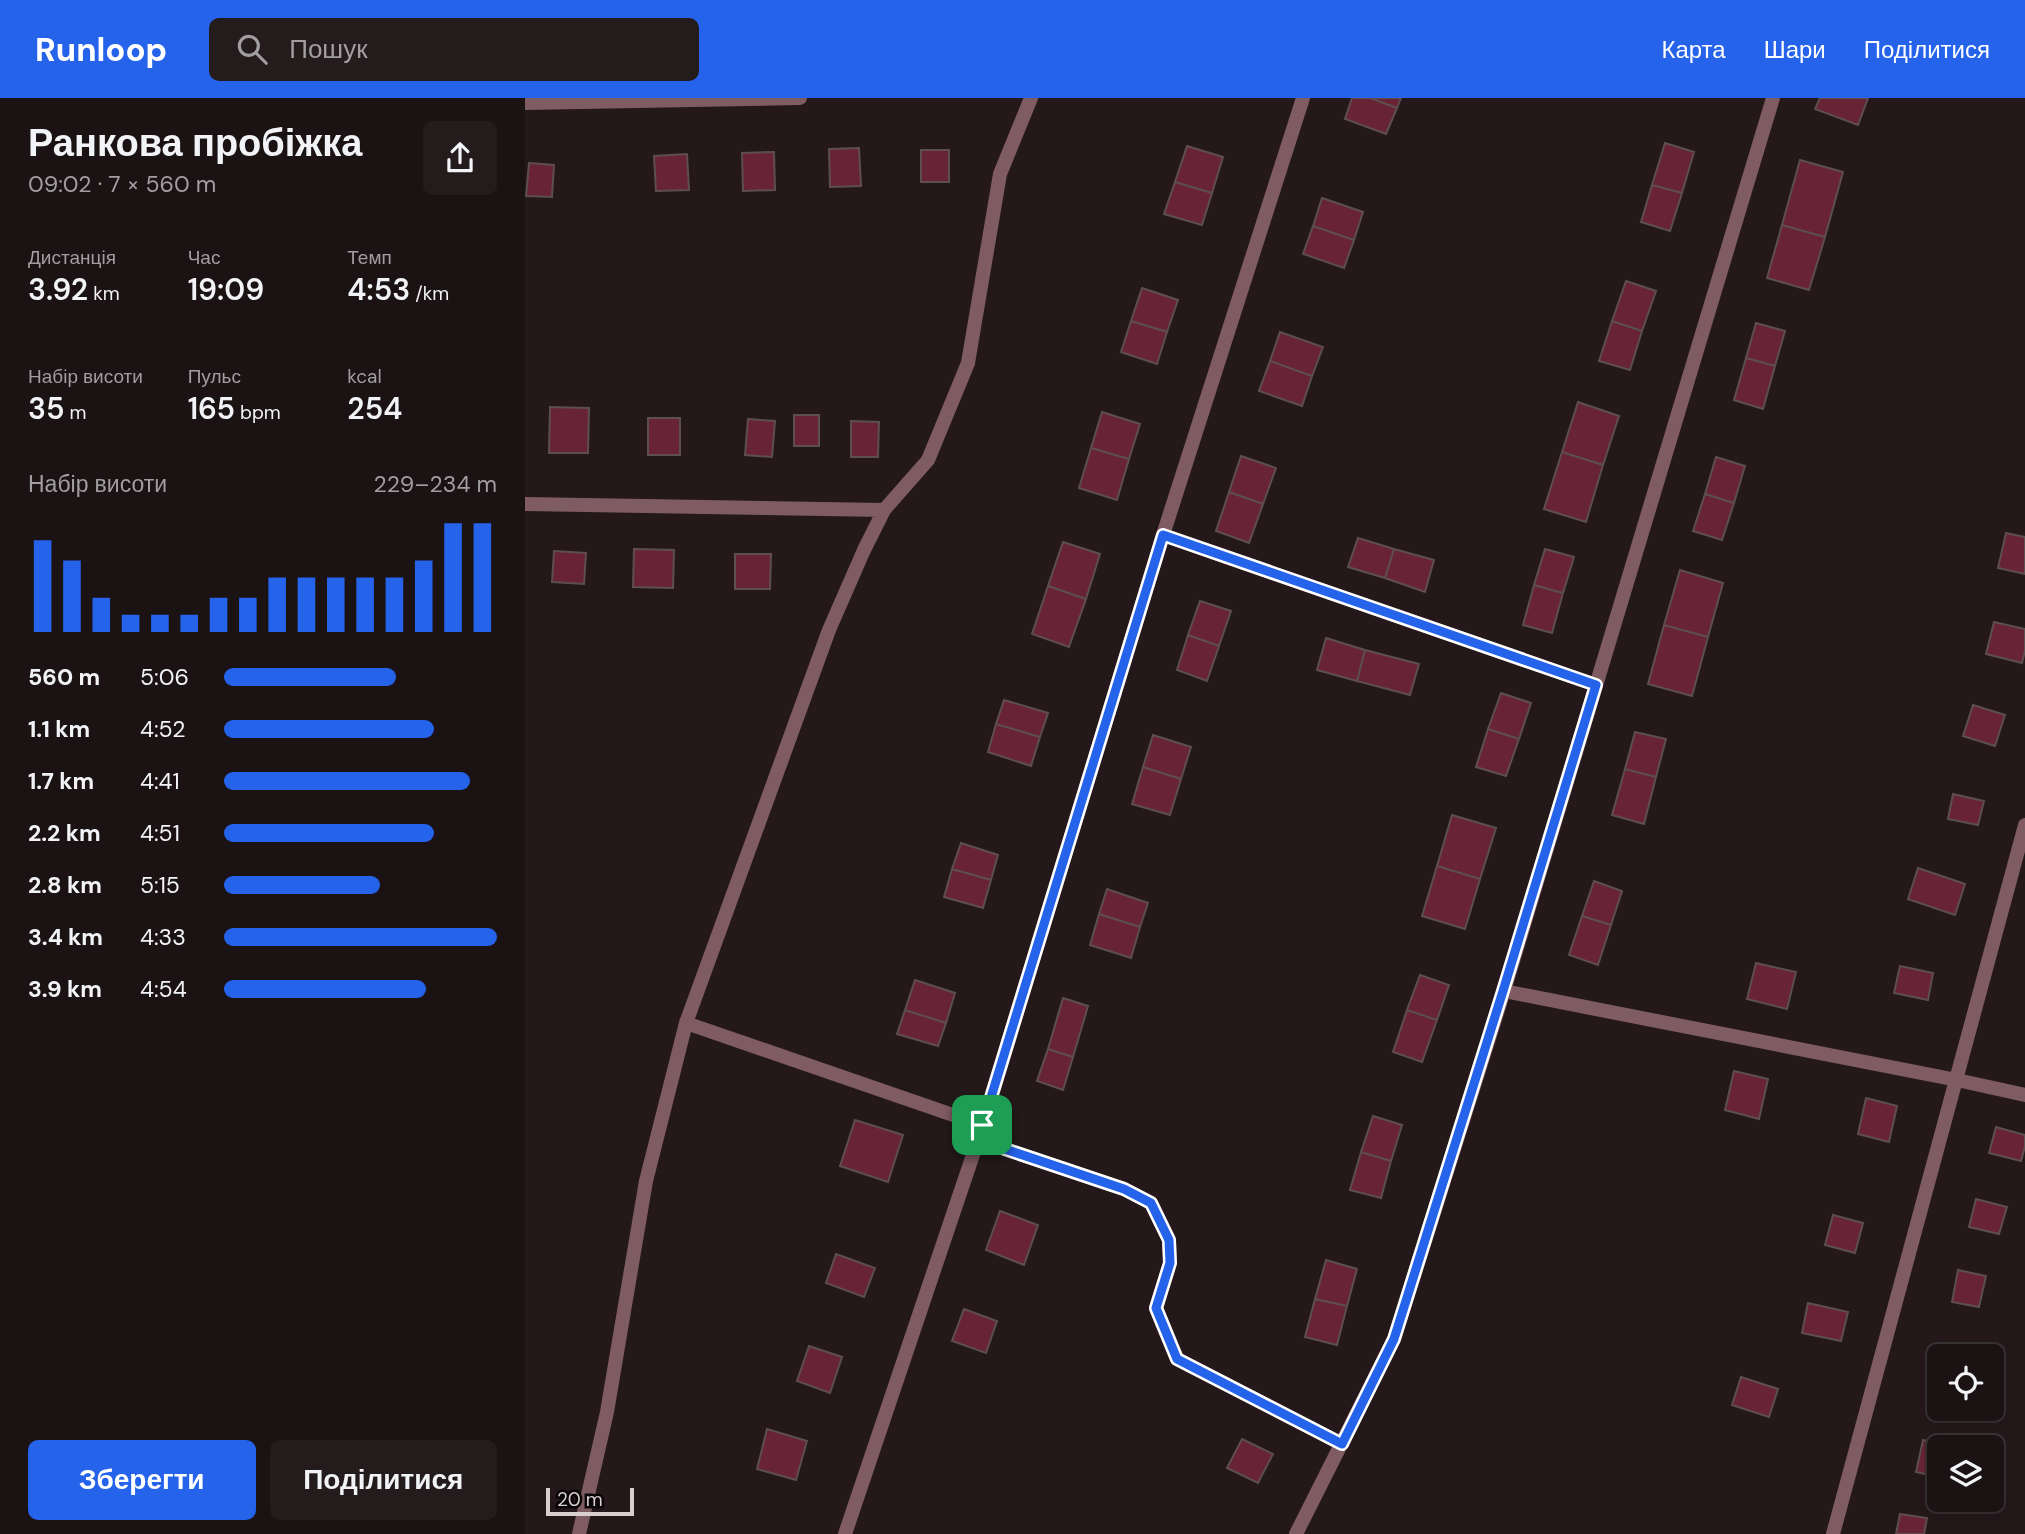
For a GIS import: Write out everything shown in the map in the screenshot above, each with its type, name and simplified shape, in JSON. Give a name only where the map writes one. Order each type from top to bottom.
[{"type":"street","points":[[525,103],[800,98]]},
{"type":"street","points":[[579,1534],[607,1412],[646,1181],[686,1023],[829,631],[884,510],[928,460],[968,363],[1000,174],[1031,98]]},
{"type":"street","points":[[845,1534],[978,1140],[1163,535],[1303,98]]},
{"type":"street","points":[[1296,1534],[1394,1339],[1503,991],[1773,98]]},
{"type":"street","points":[[525,504],[884,510]]},
{"type":"street","points":[[1163,535],[1596,685]]},
{"type":"street","points":[[1833,1534],[2025,825]]},
{"type":"street","points":[[1503,991],[2025,1095]]},
{"type":"street","points":[[686,1023],[982,1125]]},
{"type":"street","points":[[978,1140],[1124,1189],[1151,1203],[1169,1240],[1170,1263],[1156,1308],[1177,1359],[1342,1444]]},
{"type":"building","points":[[1352,98],[1370,98],[1397,108],[1386,134],[1345,119]]},
{"type":"building","points":[[1370,98],[1401,98],[1397,108]]},
{"type":"building","points":[[1820,98],[1868,98],[1858,125],[1815,109]]},
{"type":"building","points":[[1665,143],[1694,152],[1682,193],[1652,185]]},
{"type":"building","points":[[1187,146],[1223,157],[1212,193],[1175,182]]},
{"type":"building","points":[[859,148],[861,186],[830,187],[829,149]]},
{"type":"building","points":[[921,150],[949,150],[949,182],[921,182]]},
{"type":"building","points":[[774,152],[775,190],[743,191],[742,153]]},
{"type":"building","points":[[687,154],[689,190],[656,191],[654,156]]},
{"type":"building","points":[[1800,160],[1843,172],[1825,237],[1782,225]]},
{"type":"building","points":[[529,163],[554,165],[552,197],[526,196]]},
{"type":"building","points":[[1175,182],[1212,193],[1202,225],[1164,214]]},
{"type":"building","points":[[1652,185],[1682,193],[1670,231],[1641,222]]},
{"type":"building","points":[[1322,198],[1363,212],[1354,240],[1313,226]]},
{"type":"building","points":[[1782,225],[1825,237],[1809,290],[1767,278]]},
{"type":"building","points":[[1313,226],[1354,240],[1344,268],[1303,254]]},
{"type":"building","points":[[1626,281],[1656,291],[1642,331],[1612,321]]},
{"type":"building","points":[[1142,288],[1178,300],[1167,332],[1131,321]]},
{"type":"building","points":[[1131,321],[1167,332],[1157,364],[1121,352]]},
{"type":"building","points":[[1612,321],[1642,331],[1630,370],[1599,361]]},
{"type":"building","points":[[1756,323],[1785,331],[1775,366],[1746,358]]},
{"type":"building","points":[[1280,332],[1323,347],[1312,376],[1270,361]]},
{"type":"building","points":[[1746,358],[1775,366],[1763,409],[1734,400]]},
{"type":"building","points":[[1270,361],[1312,376],[1302,406],[1259,391]]},
{"type":"building","points":[[1578,402],[1619,416],[1603,465],[1562,452]]},
{"type":"building","points":[[550,407],[589,408],[588,453],[549,453]]},
{"type":"building","points":[[1102,412],[1140,424],[1129,459],[1091,448]]},
{"type":"building","points":[[794,415],[819,415],[819,446],[794,446]]},
{"type":"building","points":[[648,418],[680,418],[680,455],[648,455]]},
{"type":"building","points":[[748,419],[775,421],[772,457],[745,455]]},
{"type":"building","points":[[851,421],[879,422],[878,457],[851,457]]},
{"type":"building","points":[[1091,448],[1129,459],[1117,500],[1079,488]]},
{"type":"building","points":[[1562,452],[1603,465],[1586,522],[1544,509]]},
{"type":"building","points":[[1241,456],[1276,468],[1263,504],[1229,492]]},
{"type":"building","points":[[1716,457],[1745,466],[1734,503],[1705,494]]},
{"type":"building","points":[[1229,492],[1263,504],[1249,543],[1216,531]]},
{"type":"building","points":[[1705,494],[1734,503],[1722,540],[1693,531]]},
{"type":"building","points":[[2006,533],[2025,537],[2025,574],[1998,568]]},
{"type":"building","points":[[1358,538],[1394,549],[1385,578],[1348,567]]},
{"type":"building","points":[[1063,542],[1100,554],[1086,599],[1048,586]]},
{"type":"building","points":[[634,549],[674,550],[673,588],[633,587]]},
{"type":"building","points":[[1394,549],[1434,560],[1425,592],[1385,578]]},
{"type":"building","points":[[1545,549],[1574,557],[1563,593],[1534,585]]},
{"type":"building","points":[[554,551],[586,553],[584,584],[552,582]]},
{"type":"building","points":[[735,554],[771,554],[770,589],[735,589]]},
{"type":"building","points":[[1680,570],[1723,583],[1708,637],[1664,625]]},
{"type":"building","points":[[1534,585],[1563,593],[1552,633],[1523,625]]},
{"type":"building","points":[[1048,586],[1086,599],[1069,647],[1032,634]]},
{"type":"building","points":[[1200,601],[1231,611],[1219,646],[1188,635]]},
{"type":"building","points":[[1994,622],[2025,629],[2022,663],[1986,654]]},
{"type":"building","points":[[1664,625],[1708,637],[1692,696],[1648,684]]},
{"type":"building","points":[[1188,635],[1219,646],[1207,681],[1177,670]]},
{"type":"building","points":[[1326,638],[1365,650],[1357,681],[1317,670]]},
{"type":"building","points":[[1365,650],[1419,664],[1410,695],[1357,681]]},
{"type":"building","points":[[1501,693],[1531,703],[1519,739],[1488,729]]},
{"type":"building","points":[[1004,700],[1048,713],[1040,737],[996,724]]},
{"type":"building","points":[[1973,705],[2005,715],[1995,746],[1963,736]]},
{"type":"building","points":[[996,724],[1040,737],[1031,766],[988,752]]},
{"type":"building","points":[[1488,729],[1519,739],[1506,776],[1476,767]]},
{"type":"building","points":[[1635,732],[1666,739],[1656,777],[1625,769]]},
{"type":"building","points":[[1153,735],[1191,747],[1181,779],[1143,767]]},
{"type":"building","points":[[1143,767],[1181,779],[1170,815],[1132,804]]},
{"type":"building","points":[[1625,769],[1656,777],[1644,824],[1612,815]]},
{"type":"building","points":[[1953,794],[1984,801],[1978,825],[1948,819]]},
{"type":"building","points":[[1452,815],[1496,828],[1480,879],[1437,866]]},
{"type":"building","points":[[961,843],[998,855],[991,880],[952,869]]},
{"type":"building","points":[[1437,866],[1480,879],[1465,929],[1422,916]]},
{"type":"building","points":[[1918,868],[1965,884],[1955,915],[1908,899]]},
{"type":"building","points":[[952,869],[991,880],[983,908],[944,897]]},
{"type":"building","points":[[1594,881],[1622,891],[1611,925],[1582,916]]},
{"type":"building","points":[[1107,889],[1148,903],[1140,927],[1099,914]]},
{"type":"building","points":[[1099,914],[1140,927],[1131,958],[1090,945]]},
{"type":"building","points":[[1582,916],[1611,925],[1598,965],[1569,955]]},
{"type":"building","points":[[1756,963],[1796,972],[1787,1009],[1747,999]]},
{"type":"building","points":[[1900,966],[1933,973],[1928,1000],[1894,993]]},
{"type":"building","points":[[1420,975],[1449,985],[1437,1020],[1407,1010]]},
{"type":"building","points":[[915,980],[955,993],[946,1023],[905,1010]]},
{"type":"building","points":[[1063,998],[1088,1006],[1073,1057],[1048,1049]]},
{"type":"building","points":[[905,1010],[946,1023],[938,1046],[897,1034]]},
{"type":"building","points":[[1407,1010],[1437,1020],[1422,1062],[1393,1052]]},
{"type":"building","points":[[1048,1049],[1073,1057],[1063,1090],[1037,1081]]},
{"type":"building","points":[[1734,1071],[1768,1079],[1759,1119],[1725,1110]]},
{"type":"building","points":[[1866,1098],[1897,1106],[1889,1142],[1858,1134]]},
{"type":"building","points":[[1373,1116],[1402,1125],[1391,1161],[1361,1152]]},
{"type":"building","points":[[855,1120],[903,1135],[888,1182],[840,1166]]},
{"type":"building","points":[[1996,1127],[2025,1135],[2021,1161],[1989,1153]]},
{"type":"building","points":[[1361,1152],[1391,1161],[1381,1198],[1350,1190]]},
{"type":"building","points":[[1976,1199],[2007,1207],[1999,1234],[1969,1227]]},
{"type":"building","points":[[1000,1211],[1038,1225],[1024,1265],[986,1250]]},
{"type":"building","points":[[1833,1215],[1863,1223],[1855,1253],[1825,1245]]},
{"type":"building","points":[[836,1254],[875,1268],[864,1297],[826,1283]]},
{"type":"building","points":[[1326,1260],[1357,1269],[1347,1306],[1315,1299]]},
{"type":"building","points":[[1958,1270],[1986,1276],[1979,1307],[1952,1302]]},
{"type":"building","points":[[1315,1299],[1347,1306],[1337,1345],[1305,1337]]},
{"type":"building","points":[[1808,1303],[1848,1312],[1841,1341],[1802,1333]]},
{"type":"building","points":[[964,1309],[997,1321],[986,1353],[952,1341]]},
{"type":"building","points":[[809,1346],[842,1357],[830,1393],[797,1381]]},
{"type":"building","points":[[1741,1377],[1778,1389],[1769,1417],[1732,1405]]},
{"type":"building","points":[[767,1429],[807,1441],[796,1480],[757,1469]]},
{"type":"building","points":[[1242,1439],[1273,1454],[1258,1483],[1227,1468]]},
{"type":"building","points":[[1923,1440],[1927,1441],[1927,1474],[1916,1472]]},
{"type":"building","points":[[1900,1514],[1927,1518],[1924,1534],[1896,1534]]},
{"type":"route","points":[[1163,535],[1596,685],[1394,1339],[1342,1444],[1177,1359],[1156,1308],[1170,1263],[1169,1240],[1151,1203],[1124,1189],[978,1140],[982,1125],[1163,535]]}]
